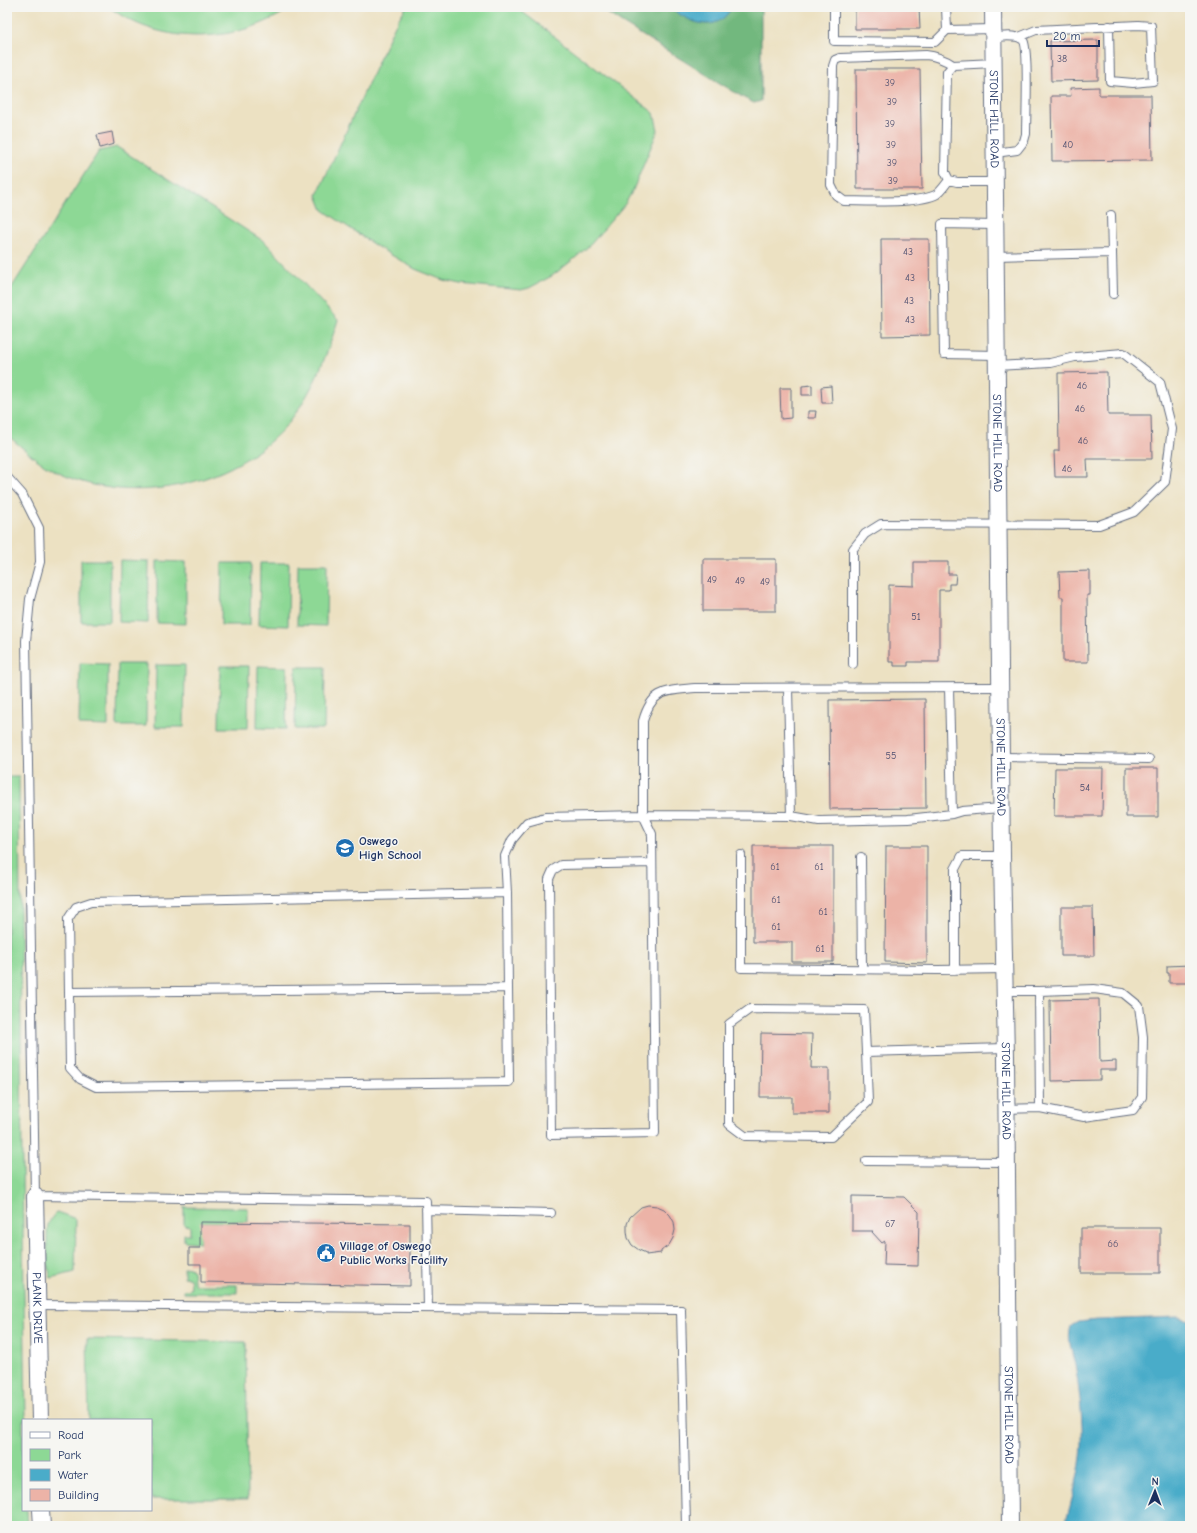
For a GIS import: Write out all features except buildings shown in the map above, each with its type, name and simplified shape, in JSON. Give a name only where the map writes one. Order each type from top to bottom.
[{"type":"street","name":"STONE HILL ROAD","points":[[992,7],[996,225],[1001,808],[1006,1048],[1005,1109],[1010,1526]]},
{"type":"street","name":"PLANK DRIVE","points":[[35,1196],[40,1419]]},
{"type":"street","points":[[41,1511],[42,1526]]},
{"type":"lane","points":[[834,7],[834,41],[935,42],[947,30],[946,7]]},
{"type":"lane","points":[[947,30],[993,33],[1022,39],[1036,30],[1109,26],[1151,26],[1153,81],[1133,83],[1110,82],[1109,26]]},
{"type":"lane","points":[[995,153],[1017,150],[1024,141],[1026,134],[1026,47],[1022,39]]},
{"type":"lane","points":[[949,180],[943,189],[936,194],[918,200],[844,201],[836,195],[831,185],[834,60],[840,58],[926,55],[933,56],[953,65],[994,63]]},
{"type":"lane","points":[[953,65],[947,72],[945,172],[949,180],[957,182],[995,182]]},
{"type":"lane","points":[[1111,215],[1113,294]]},
{"type":"lane","points":[[853,664],[853,549],[865,534],[881,524],[1099,525],[1134,512],[1165,482],[1172,429],[1160,382],[1123,353],[1075,357],[1050,363],[997,360],[944,354],[942,224],[996,225]]},
{"type":"lane","points":[[996,256],[1112,253]]},
{"type":"lane","points":[[7,477],[22,494],[39,528],[40,562],[30,599],[26,641],[35,1196],[426,1201],[428,1308]]},
{"type":"lane","points":[[652,863],[561,865],[553,870],[549,879],[551,1135],[655,1133],[652,834],[643,815],[643,721],[647,707],[656,696],[667,690],[695,688],[1000,687]]},
{"type":"lane","points":[[788,688],[791,816]]},
{"type":"lane","points":[[950,688],[952,814]]},
{"type":"lane","points":[[1001,757],[1149,759]]},
{"type":"lane","points":[[507,894],[91,902],[76,906],[68,919],[70,1068],[80,1079],[96,1087],[509,1082],[507,894],[505,856],[512,840],[527,822],[546,817],[643,815],[791,816],[819,821],[908,819],[952,814],[962,811],[1001,808]]},
{"type":"lane","points":[[741,855],[741,968],[1004,969]]},
{"type":"lane","points":[[955,970],[955,870],[962,856],[1002,856]]},
{"type":"lane","points":[[861,857],[862,969]]},
{"type":"lane","points":[[69,992],[508,988]]},
{"type":"lane","points":[[1005,991],[1094,989],[1123,993],[1139,1006],[1143,1037],[1142,1097],[1133,1110],[1084,1117],[1040,1108],[1005,1109]]},
{"type":"lane","points":[[1039,991],[1040,1108]]},
{"type":"lane","points":[[750,1009],[864,1010],[866,1052],[868,1102],[831,1137],[745,1136],[729,1124],[729,1024],[750,1009]]},
{"type":"lane","points":[[866,1052],[1006,1048]]},
{"type":"lane","points":[[866,1161],[1006,1162]]},
{"type":"lane","points":[[426,1210],[551,1213]]},
{"type":"lane","points":[[38,1305],[680,1310],[686,1526]]},
{"type":"green space","points":[[109,7],[292,7],[271,19],[248,28],[225,34],[200,36],[176,34],[152,29],[130,20]]},
{"type":"green space","points":[[406,7],[516,7],[654,113],[658,130],[633,190],[625,204],[591,244],[574,259],[552,276],[529,288],[521,290],[461,284],[443,280],[415,269],[376,246],[323,210],[317,195],[395,25]]},
{"type":"green space","points":[[598,7],[669,7],[694,21],[702,24],[710,24],[726,16],[732,7],[761,7],[761,101],[754,103],[744,98]]},
{"type":"green space","points":[[117,147],[265,242],[338,320],[317,377],[294,416],[284,428],[262,448],[237,464],[209,477],[180,485],[149,489],[119,489],[89,484],[61,474],[47,466],[7,435],[7,300],[12,287],[99,151]]},
{"type":"green space","points":[[81,560],[110,560],[110,622],[81,622]]},
{"type":"green space","points":[[120,560],[149,561],[148,623],[119,622]]},
{"type":"green space","points":[[157,561],[186,562],[186,624],[157,623]]},
{"type":"green space","points":[[222,563],[251,563],[250,625],[221,625]]},
{"type":"green space","points":[[260,563],[289,563],[288,626],[259,625]]},
{"type":"green space","points":[[298,564],[327,564],[326,626],[297,625]]},
{"type":"green space","points":[[80,663],[108,664],[108,726],[79,725]]},
{"type":"green space","points":[[118,664],[147,664],[146,726],[117,726]]},
{"type":"green space","points":[[156,665],[185,665],[184,727],[155,727]]},
{"type":"green space","points":[[220,666],[249,666],[248,728],[219,728]]},
{"type":"green space","points":[[258,666],[287,667],[286,729],[257,728]]},
{"type":"green space","points":[[296,667],[325,667],[324,729],[295,729]]},
{"type":"green space","points":[[7,777],[19,777],[22,1165],[26,1419],[22,1419],[22,1511],[27,1511],[28,1526],[7,1526]]},
{"type":"green space","points":[[184,1207],[248,1208],[248,1222],[201,1222],[200,1243],[184,1241],[184,1234],[190,1234],[190,1226],[184,1225]]},
{"type":"green space","points":[[57,1212],[76,1219],[75,1272],[51,1278],[48,1260],[47,1230],[50,1221]]},
{"type":"green space","points":[[184,1267],[190,1268],[193,1271],[194,1282],[196,1285],[237,1285],[237,1293],[184,1293],[184,1290],[189,1290],[191,1287],[190,1278],[184,1277]]},
{"type":"green space","points":[[87,1339],[246,1342],[248,1499],[152,1499],[152,1419],[89,1419]]},
{"type":"water","points":[[669,7],[732,7],[726,16],[718,21],[710,24],[702,24],[685,17]]},
{"type":"water","points":[[1178,1317],[1190,1320],[1190,1526],[1065,1526],[1078,1476],[1082,1445],[1080,1399],[1069,1337],[1071,1326],[1078,1322],[1097,1320]]},
{"type":"place","name":"Oswego High School","points":[[345,848]]},
{"type":"place","name":"Village of Oswego Public Works Facility","points":[[326,1253]]}]
